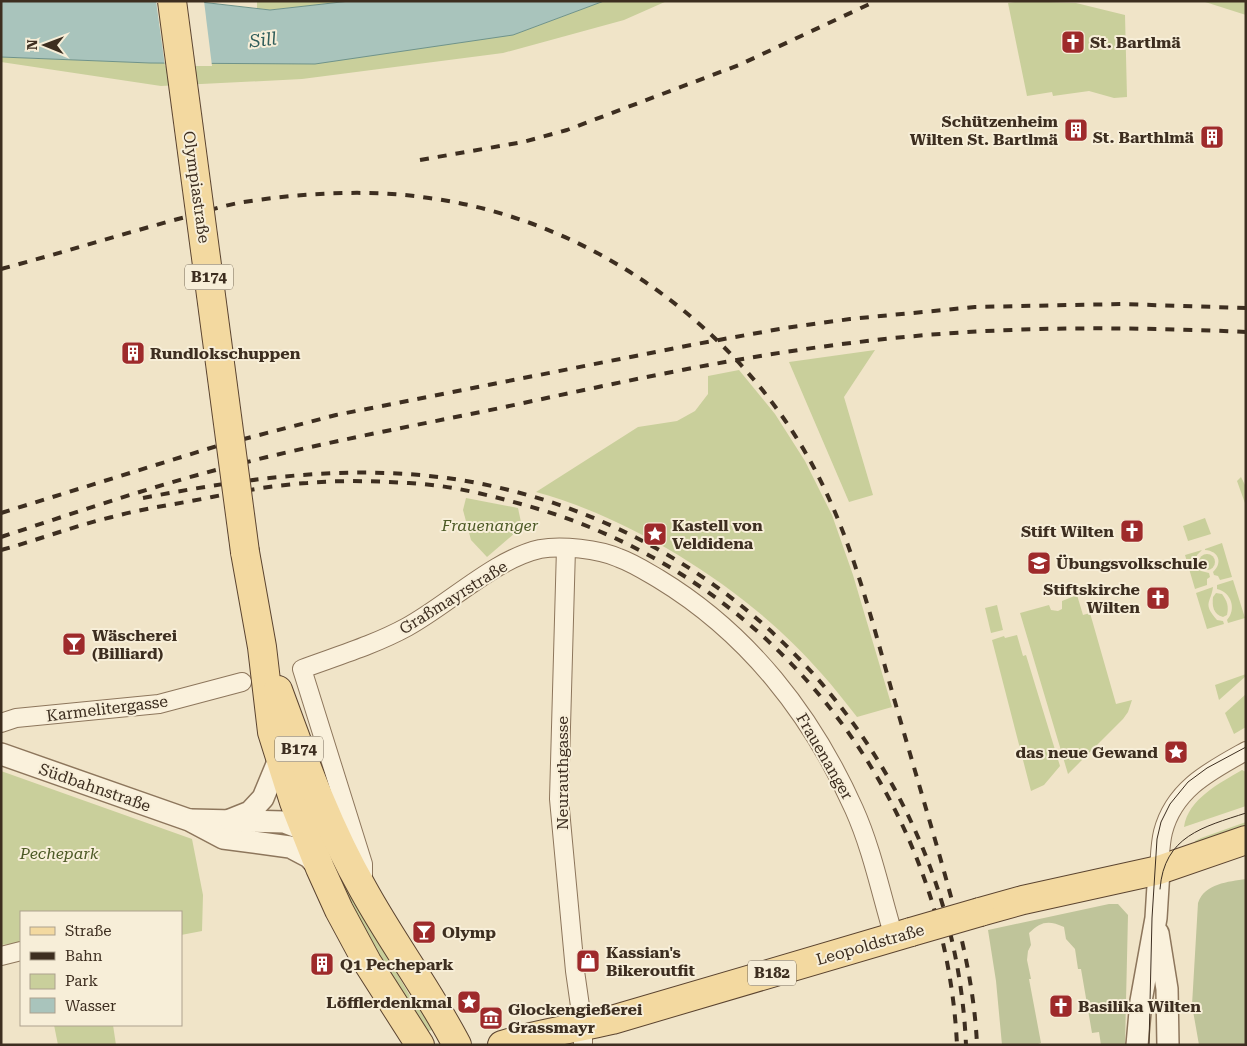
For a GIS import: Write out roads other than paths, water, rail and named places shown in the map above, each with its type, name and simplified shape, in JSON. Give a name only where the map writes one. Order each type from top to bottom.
[{"type":"main road","name":"Olympiastraße","points":[[172,1],[245,552],[262,647]]},
{"type":"main road","name":"B174","points":[[262,647],[272,732],[320,868],[339,910],[367,962],[420,1045]]},
{"type":"main road","name":"B174","points":[[262,647],[307,769],[343,850],[362,888],[457,1045]]},
{"type":"main road","name":"Leopoldstraße","points":[[552,1045],[583,1036],[619,1018],[902,934],[1023,900],[1159,870],[1246,840]]},
{"type":"main road","name":"Leopoldstraße","points":[[502,1045],[528,1036],[583,1036]]},
{"type":"street","name":"Graßmayrstraße","points":[[362,888],[363,864],[302,669],[365,646],[408,627],[496,568],[522,554],[543,549],[566,548]]},
{"type":"street","name":"Frauenanger","points":[[566,548],[593,551],[618,557],[684,594],[743,644],[768,671],[810,726],[855,809],[902,934]]},
{"type":"street","name":"Neurauthgasse","points":[[566,548],[559,799],[583,1036]]},
{"type":"street","name":"Karmelitergasse","points":[[1,723],[16,718],[159,704],[242,682]]},
{"type":"street","points":[[1137,1045],[1140,1001],[1156,918],[1159,870],[1165,826],[1172,810],[1188,787],[1208,772],[1246,751]]},
{"type":"street","name":"Südbahnstraße","points":[[1,754],[189,820]]},
{"type":"street","points":[[230,820],[250,812],[264,798],[280,757]]},
{"type":"street","points":[[189,820],[284,822],[305,830],[327,844],[343,850]]},
{"type":"street","points":[[189,820],[223,838],[281,845],[299,850],[320,868]]},
{"type":"street","points":[[1156,918],[1167,989],[1168,1045]]},
{"type":"street","points":[[1,956],[20,951]]},
{"type":"water","name":"Sill","points":[[1,1],[192,1],[270,10],[350,1],[604,1],[513,35],[315,64],[150,63],[1,57]]},
{"type":"tram line","points":[[1149,1045],[1152,918],[1157,839],[1161,822],[1170,804],[1188,782],[1207,768],[1246,747]]},
{"type":"tram line","points":[[1160,889],[1163,871],[1169,857],[1188,836],[1215,823],[1246,813]]},
{"type":"railway","points":[[420,160],[523,142],[567,130],[739,65],[876,1]]},
{"type":"railway","points":[[1,269],[238,203],[291,196],[360,193],[394,194],[429,198],[487,210],[543,228],[597,253],[648,284],[695,320],[738,362],[776,407],[808,457],[836,514],[858,573],[951,898],[968,970],[977,1045]]},
{"type":"railway","points":[[1,513],[217,446],[336,415],[785,328],[850,319],[975,307],[1121,304],[1246,308]]},
{"type":"railway","points":[[1,537],[149,489],[271,456],[719,363],[900,337],[999,330],[1098,328],[1246,332]]},
{"type":"railway","points":[[143,498],[266,478],[348,473],[390,473],[431,476],[472,482],[571,509],[663,552],[745,609],[817,678],[876,758],[922,847],[953,943],[966,1045]]},
{"type":"railway","points":[[1,550],[124,514],[271,487],[345,481],[424,484],[469,491],[528,506],[615,538],[695,583],[767,640],[829,706],[880,782],[919,864],[945,952],[957,1045]]},
{"type":"place","name":"St. Bartlmä","points":[[1073,42]]},
{"type":"place","name":"Schützenheim Wilten St. Bartlmä","points":[[1076,130]]},
{"type":"place","name":"St. Barthlmä","points":[[1212,137]]},
{"type":"place","name":"Rundlokschuppen","points":[[133,353]]},
{"type":"place","name":"Stift Wilten","points":[[1132,531]]},
{"type":"place","name":"Kastell von Veldidena","points":[[655,534]]},
{"type":"place","name":"Übungsvolkschule","points":[[1039,563]]},
{"type":"place","name":"Stiftskirche Wilten","points":[[1158,598]]},
{"type":"place","name":"Wäscherei (Billiard)","points":[[74,644]]},
{"type":"place","name":"das neue Gewand","points":[[1176,752]]},
{"type":"place","name":"Olymp","points":[[424,932]]},
{"type":"place","name":"Kassian's Bikeroutfit","points":[[588,961]]},
{"type":"place","name":"Q1 Pechepark","points":[[322,964]]},
{"type":"place","name":"Löfflerdenkmal","points":[[469,1002]]},
{"type":"place","name":"Basilika Wilten","points":[[1061,1006]]},
{"type":"place","name":"Glockengießerei Grassmayr","points":[[491,1018]]},
{"type":"park label","name":"Pechepark","points":[[59,853]]}]
